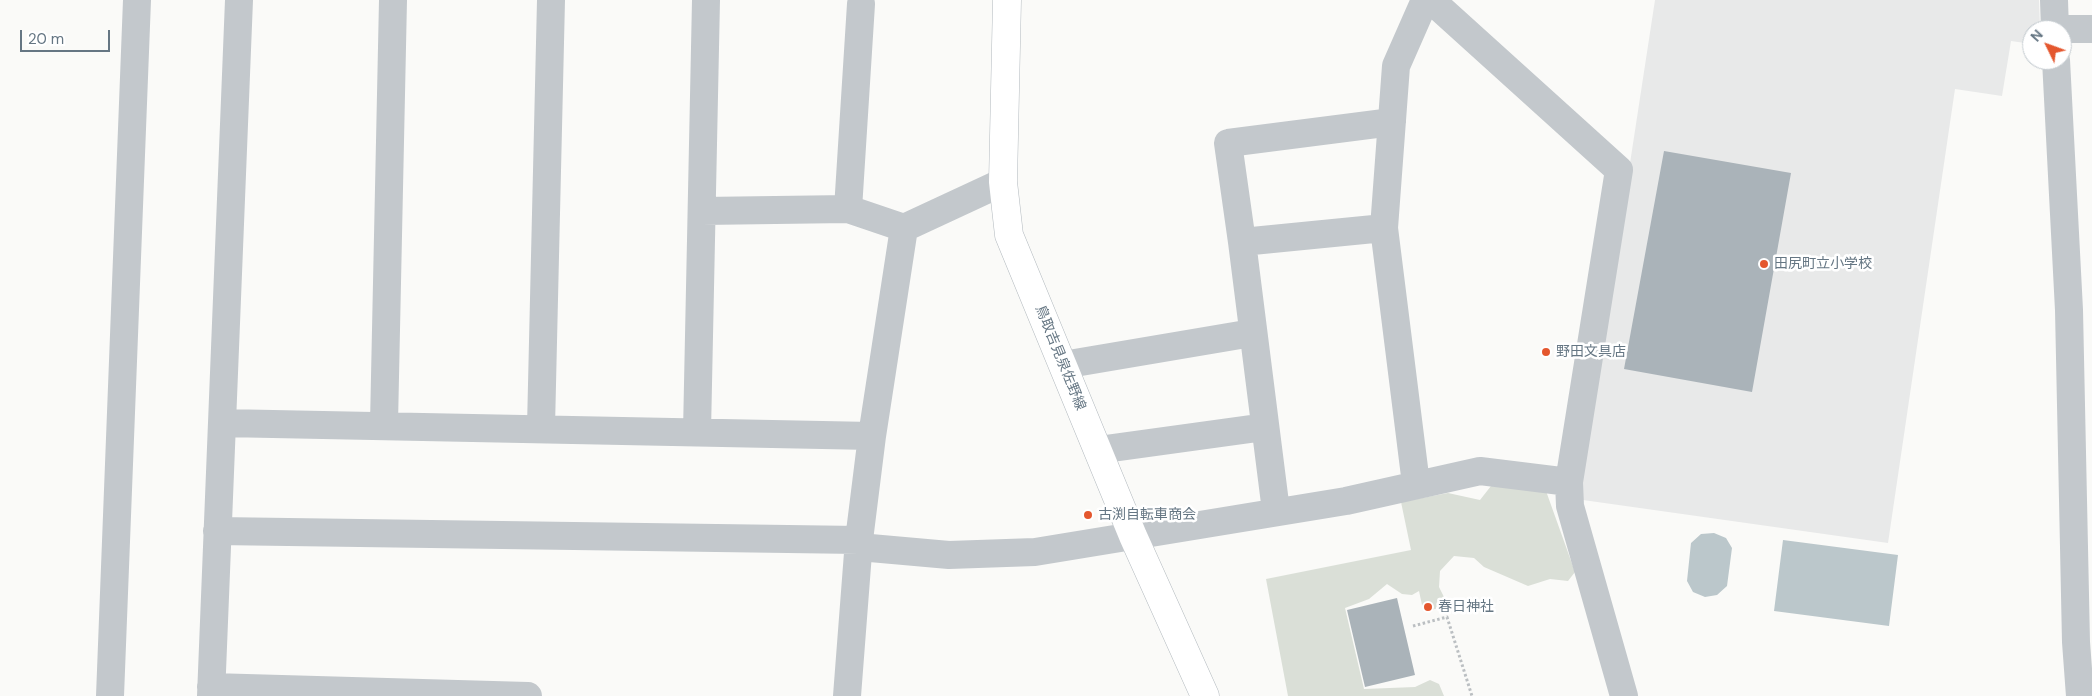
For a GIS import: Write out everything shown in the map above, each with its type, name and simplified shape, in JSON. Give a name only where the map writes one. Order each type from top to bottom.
[{"type":"main road","name":"鳥取吉見泉佐野線","points":[[1007,0],[1003,182],[1009,236],[1133,536],[1205,696]]},
{"type":"street","points":[[110,696],[137,0]]},
{"type":"street","points":[[239,0],[211,691],[528,696]]},
{"type":"street","points":[[384,424],[393,0]]},
{"type":"street","points":[[541,427],[551,0]]},
{"type":"street","points":[[697,432],[706,0]]},
{"type":"street","points":[[1416,484],[1384,228],[1396,66],[1425,0]]},
{"type":"street","points":[[1431,0],[1620,170],[1569,482],[1570,506],[1624,696]]},
{"type":"street","points":[[2054,0],[2055,20]]},
{"type":"street","points":[[848,210],[861,4]]},
{"type":"street","points":[[2072,29],[2092,29]]},
{"type":"street","points":[[2057,70],[2069,310],[2081,405],[2076,642],[2080,696]]},
{"type":"street","points":[[1276,511],[1228,143],[1392,122]]},
{"type":"street","points":[[702,211],[848,210],[904,228],[1003,182]]},
{"type":"street","points":[[847,696],[859,543],[872,436],[904,228]]},
{"type":"street","points":[[1242,242],[1384,228]]},
{"type":"street","points":[[1063,365],[1252,333]]},
{"type":"street","points":[[223,423],[541,427],[872,436]]},
{"type":"street","points":[[1098,450],[1265,427]]},
{"type":"street","points":[[217,531],[859,543],[949,555],[997,554],[1035,552],[1346,501],[1480,471],[1569,482]]},
{"type":"path","points":[[1413,626],[1446,617],[1472,696]]},
{"type":"shaded area","points":[[1655,0],[2039,0],[2040,20],[2022,20],[2022,43],[2011,41],[2002,96],[1955,89],[1888,543],[1583,500],[1583,470]]},
{"type":"shaded area","points":[[1491,486],[1546,491],[1575,572],[1568,581],[1550,579],[1528,586],[1484,567],[1474,558],[1454,556],[1440,571],[1439,587],[1444,597],[1439,608],[1431,610],[1422,605],[1419,591],[1412,595],[1402,594],[1387,584],[1369,599],[1345,608],[1364,689],[1415,687],[1430,680],[1439,684],[1444,696],[1288,696],[1266,579],[1411,550],[1401,502],[1448,493],[1480,500]]},
{"type":"shaded area","points":[[1714,533],[1726,538],[1732,548],[1727,586],[1717,595],[1705,597],[1693,592],[1687,581],[1691,543],[1701,534]]},
{"type":"shaded area","points":[[1783,540],[1898,555],[1889,626],[1774,611]]},
{"type":"building","points":[[1664,151],[1791,173],[1752,392],[1624,369]]},
{"type":"building","points":[[1397,598],[1415,675],[1365,687],[1347,610]]},
{"type":"place","name":"田尻町立小学校","points":[[1764,264]]},
{"type":"place","name":"野田文具店","points":[[1546,352]]},
{"type":"place","name":"古渕自転車商会","points":[[1088,515]]},
{"type":"place","name":"春日神社","points":[[1428,607]]}]
